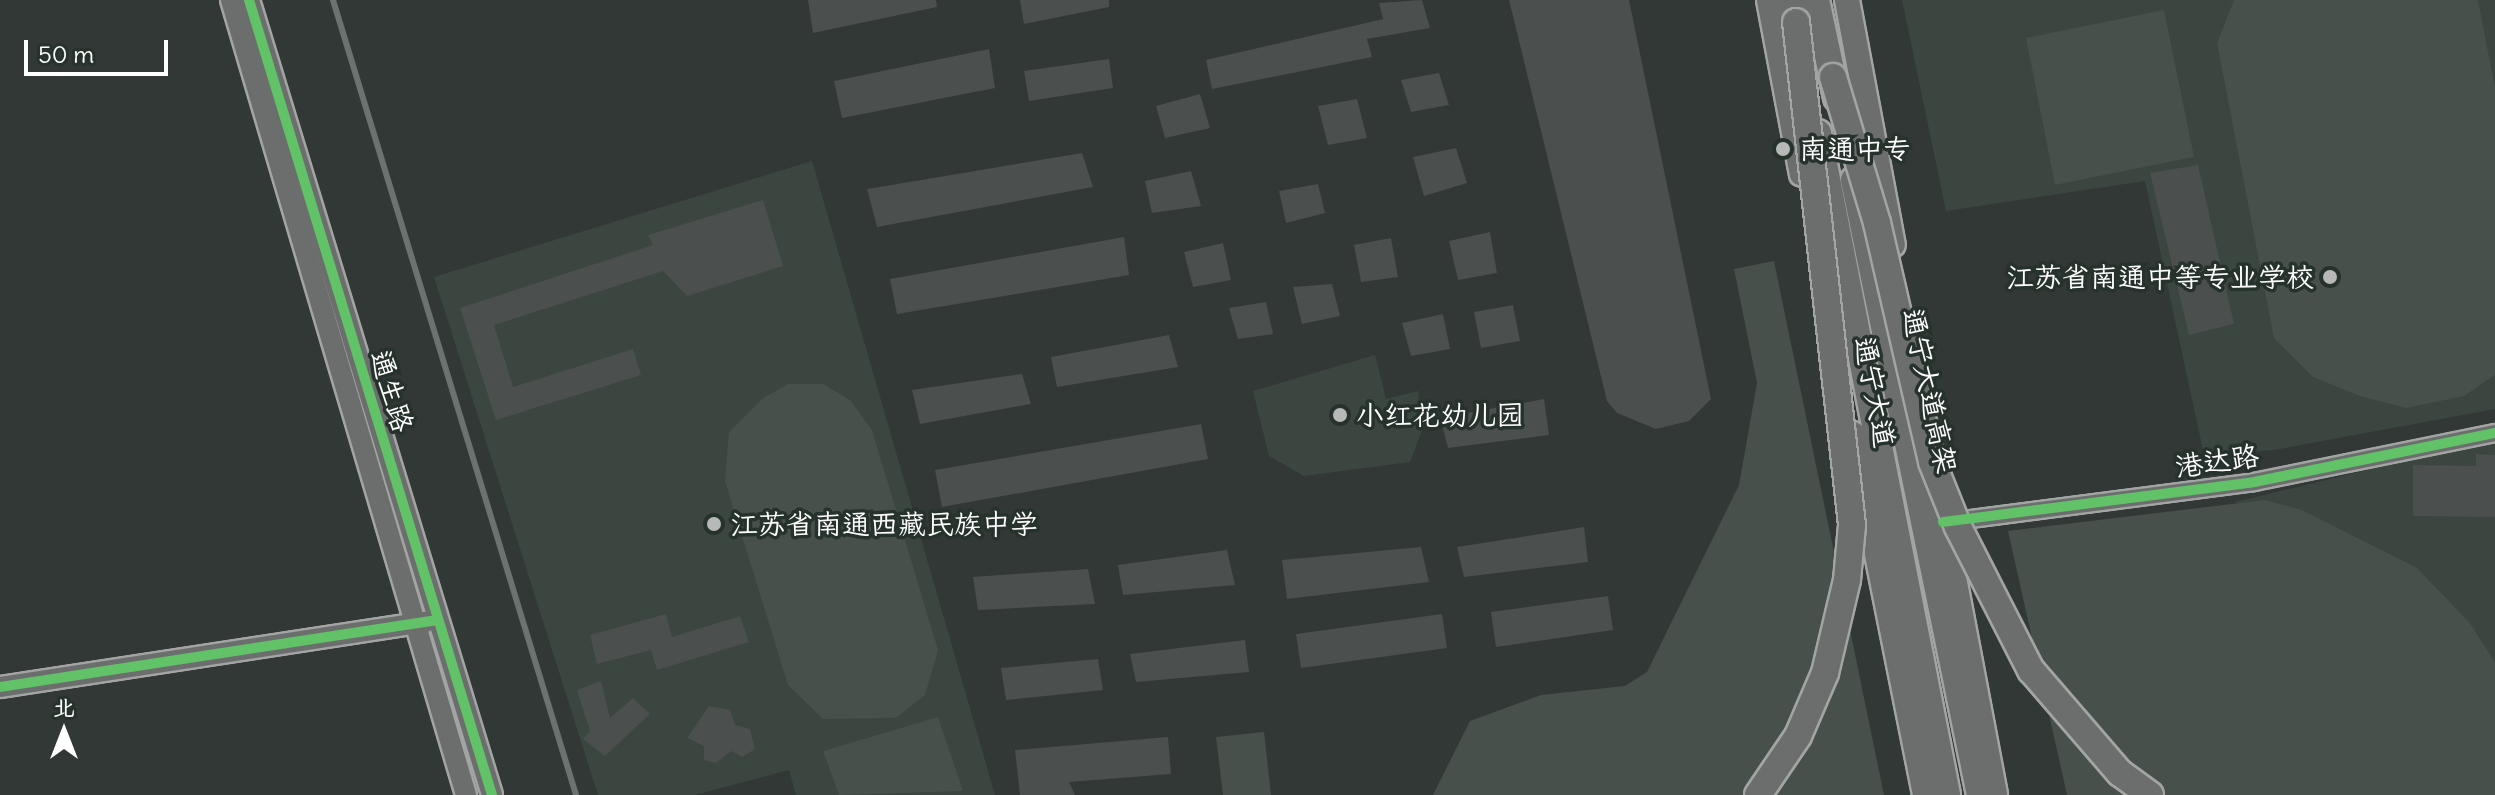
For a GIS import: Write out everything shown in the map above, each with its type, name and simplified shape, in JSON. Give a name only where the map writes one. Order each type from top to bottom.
[{"type":"highway","name":"通宁大道高架","points":[[1816,0],[1980,795]]},
{"type":"highway","name":"通宁大道高架","points":[[1794,11],[1947,795]]},
{"type":"highway","points":[[1758,795],[1798,736],[1825,673],[1847,580],[1852,525],[1794,11]]},
{"type":"highway","points":[[1833,77],[1877,223],[1932,462],[1958,527],[2031,670],[2120,773],[2150,795]]},
{"type":"main road","name":"通宁大道","points":[[1769,0],[1925,795]]},
{"type":"main road","name":"通宁大道","points":[[1847,0],[1995,795]]},
{"type":"main road","points":[[1977,704],[2010,795]]},
{"type":"street","name":"通生路","points":[[231,0],[466,795]]},
{"type":"street","name":"通生路","points":[[249,0],[492,795]]},
{"type":"street","name":"港达路","points":[[1943,522],[2254,482],[2495,433]]},
{"type":"street","points":[[0,687],[436,620]]},
{"type":"shaded area","name":"江苏省南通中等专业学校","points":[[1902,0],[2495,0],[2495,409],[2274,450],[2204,455],[2145,181],[1946,211]]},
{"type":"shaded area","points":[[2234,0],[2478,0],[2495,88],[2495,375],[2464,396],[2406,408],[2360,396],[2313,377],[2274,338],[2217,43]]},
{"type":"shaded area","points":[[2164,10],[2194,157],[2055,185],[2026,38]]},
{"type":"shaded area","name":"江苏省南通西藏民族中学","points":[[812,161],[995,795],[796,795],[789,770],[695,795],[598,795],[434,277]]},
{"type":"shaded area","points":[[1774,261],[1884,795],[1433,795],[1470,721],[1541,695],[1625,686],[1647,672],[1739,485],[1757,383],[1734,269]]},
{"type":"shaded area","name":"小红花幼儿园","points":[[1375,355],[1386,399],[1418,391],[1422,430],[1410,462],[1304,476],[1269,456],[1253,391]]},
{"type":"shaded area","points":[[788,384],[823,384],[850,400],[872,430],[938,650],[925,695],[896,718],[823,719],[788,685],[725,481],[729,432],[762,399]]},
{"type":"shaded area","points":[[2495,439],[2495,662],[2470,623],[2235,502]]},
{"type":"shaded area","points":[[2265,500],[2302,510],[2417,568],[2470,623],[2495,662],[2495,795],[2067,795],[2008,531]]},
{"type":"shaded area","points":[[938,717],[963,791],[839,795],[823,751]]},
{"type":"shaded area","points":[[1264,732],[1271,795],[1223,795],[1216,737]]},
{"type":"building","points":[[808,0],[936,0],[937,7],[813,33]]},
{"type":"building","points":[[1020,0],[1109,0],[1109,7],[1024,24]]},
{"type":"building","points":[[1422,0],[1430,28],[1367,39],[1372,57],[1212,89],[1206,60],[1383,19],[1379,3]]},
{"type":"building","points":[[1509,0],[1629,0],[1711,399],[1689,421],[1656,429],[1617,413],[1607,401]]},
{"type":"building","points":[[989,49],[995,88],[842,118],[834,81]]},
{"type":"building","points":[[1109,59],[1113,88],[1029,101],[1024,71]]},
{"type":"building","points":[[1439,73],[1449,105],[1411,112],[1401,80]]},
{"type":"building","points":[[1200,94],[1210,128],[1165,138],[1156,106]]},
{"type":"building","points":[[1357,99],[1367,138],[1328,145],[1318,106]]},
{"type":"building","points":[[1456,148],[1467,183],[1424,196],[1413,157]]},
{"type":"building","points":[[1082,153],[1093,187],[877,227],[867,189]]},
{"type":"building","points":[[2198,165],[2234,324],[2189,335],[2150,173]]},
{"type":"building","points":[[1191,171],[1201,206],[1152,213],[1145,181]]},
{"type":"building","points":[[1318,184],[1325,213],[1286,223],[1279,191]]},
{"type":"building","points":[[763,200],[783,266],[687,296],[663,271],[494,325],[513,387],[633,349],[641,375],[496,420],[460,308],[653,245],[648,235]]},
{"type":"building","points":[[1490,232],[1497,273],[1458,280],[1449,241]]},
{"type":"building","points":[[1124,237],[1129,275],[897,314],[890,279]]},
{"type":"building","points":[[1391,238],[1398,277],[1361,282],[1354,245]]},
{"type":"building","points":[[1223,243],[1231,280],[1193,287],[1184,252]]},
{"type":"building","points":[[1332,284],[1340,316],[1302,324],[1293,287]]},
{"type":"building","points":[[1266,302],[1273,334],[1238,339],[1229,308]]},
{"type":"building","points":[[1513,305],[1520,341],[1481,348],[1474,312]]},
{"type":"building","points":[[1443,314],[1450,349],[1411,356],[1402,323]]},
{"type":"building","points":[[1169,335],[1178,367],[1057,387],[1051,357]]},
{"type":"building","points":[[1022,374],[1031,404],[920,424],[912,390]]},
{"type":"building","points":[[1544,399],[1549,435],[1448,448],[1440,418]]},
{"type":"building","points":[[1201,424],[1208,459],[942,507],[935,470]]},
{"type":"building","points":[[2476,454],[2495,455],[2495,517],[2413,516],[2413,465],[2476,466]]},
{"type":"building","points":[[1584,527],[1588,562],[1464,577],[1457,547]]},
{"type":"building","points":[[1421,547],[1429,582],[1287,599],[1282,560]]},
{"type":"building","points":[[1227,550],[1235,585],[1123,595],[1118,565]]},
{"type":"building","points":[[1088,569],[1095,604],[978,610],[973,577]]},
{"type":"building","points":[[1608,596],[1613,630],[1496,647],[1491,612]]},
{"type":"building","points":[[666,614],[672,637],[740,616],[749,642],[657,670],[651,650],[597,664],[590,635]]},
{"type":"building","points":[[1442,614],[1447,648],[1301,668],[1296,634]]},
{"type":"building","points":[[1245,640],[1249,672],[1136,682],[1130,654]]},
{"type":"building","points":[[1098,659],[1103,690],[1006,700],[1001,668]]},
{"type":"building","points":[[601,681],[610,718],[633,698],[650,714],[605,756],[583,739],[590,731],[577,690]]},
{"type":"building","points":[[709,706],[730,710],[735,725],[750,729],[755,749],[742,757],[731,751],[716,763],[704,760],[704,746],[687,738]]},
{"type":"building","points":[[1168,737],[1171,774],[1069,782],[1075,795],[1020,795],[1015,750]]},
{"type":"waterway","points":[[333,0],[576,795]]},
{"type":"cycle path","points":[[249,0],[492,795]]},
{"type":"cycle path","points":[[1943,522],[2254,482],[2495,433]]},
{"type":"cycle path","points":[[0,687],[436,620]]},
{"type":"place","name":"南通中专","points":[[1783,149]]},
{"type":"place","name":"江苏省南通中等专业学校","points":[[2330,277]]},
{"type":"place","name":"小红花幼儿园","points":[[1340,415]]},
{"type":"place","name":"江苏省南通西藏民族中学","points":[[714,524]]}]
